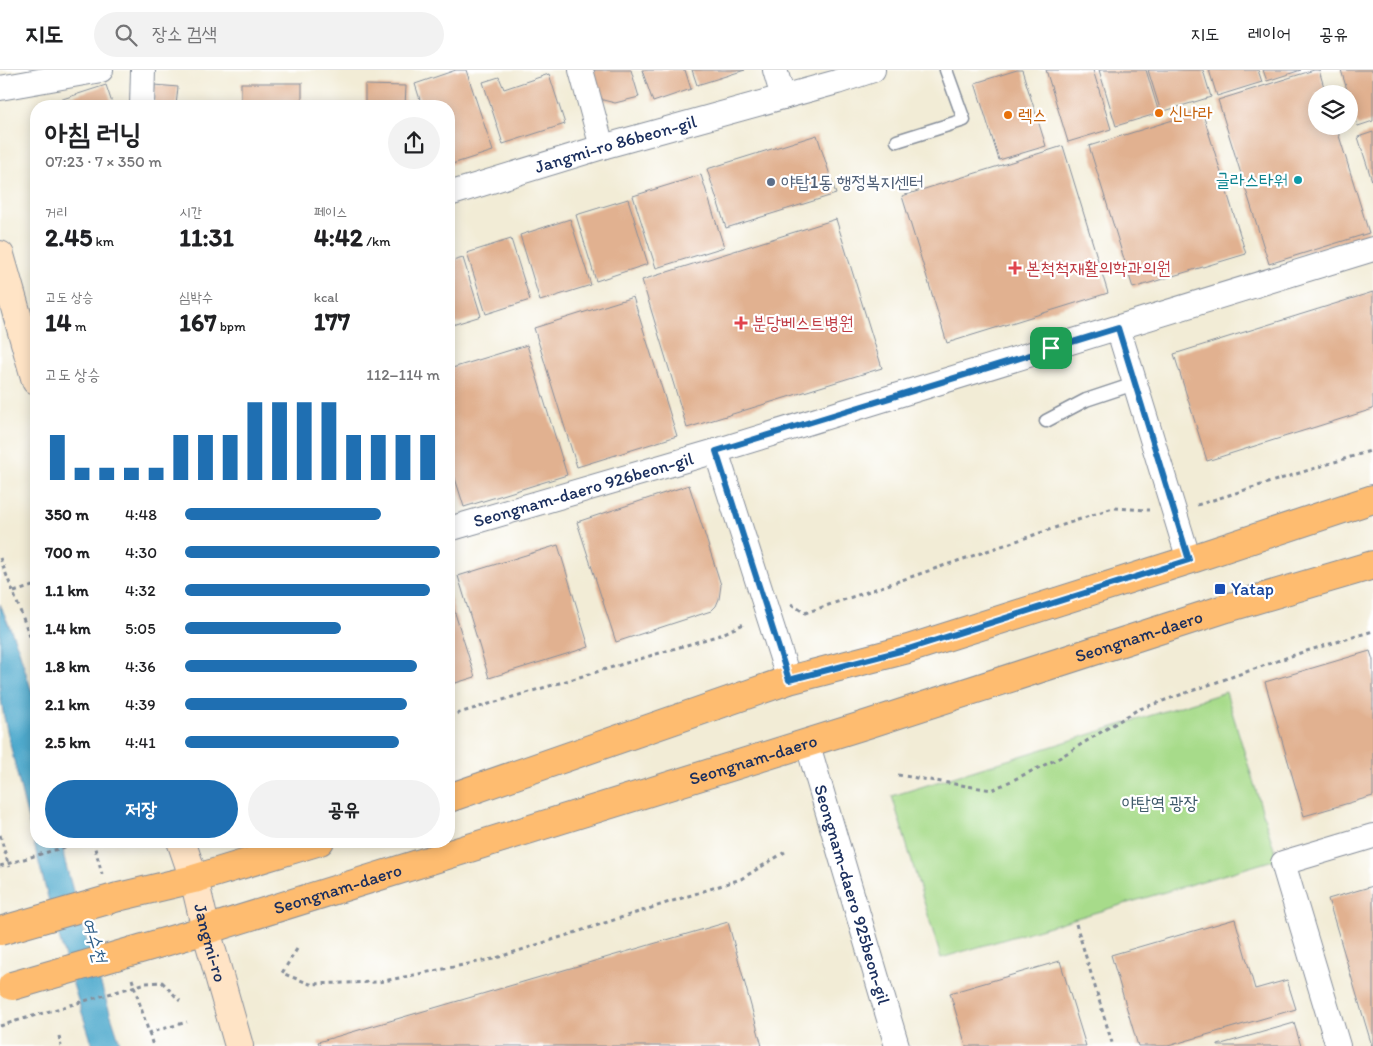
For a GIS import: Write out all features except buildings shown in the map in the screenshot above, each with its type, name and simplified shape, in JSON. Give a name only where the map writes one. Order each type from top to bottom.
[{"type":"main road","points":[[455,796],[789,680],[908,649],[1189,560],[1373,499]]},
{"type":"main road","name":"Seongnam-daero","points":[[6,988],[206,930],[868,724],[1227,608],[1373,566]]},
{"type":"main road","points":[[0,931],[118,897],[194,879],[297,848]]},
{"type":"street","points":[[0,88],[101,70]]},
{"type":"street","points":[[142,100],[143,70]]},
{"type":"street","points":[[581,70],[602,147]]},
{"type":"street","points":[[775,70],[783,97]]},
{"type":"street","name":"Jangmi-ro 86beon-gil","points":[[455,192],[602,147],[873,70]]},
{"type":"street","points":[[716,451],[1373,249]]},
{"type":"street","points":[[0,255],[28,326],[30,340]]},
{"type":"street","points":[[1118,328],[1189,560]]},
{"type":"street","name":"Seongnam-daero 926beon-gil","points":[[455,526],[716,451],[789,680]]},
{"type":"street","name":"Seongnam-daero 925beon-gil","points":[[807,742],[897,1046]]},
{"type":"street","points":[[1338,1046],[1283,863],[1373,836]]},
{"type":"street","name":"Jangmi-ro","points":[[183,848],[194,879],[206,930],[239,1046]]},
{"type":"lane","points":[[897,141],[964,120],[946,70]]},
{"type":"lane","points":[[1046,421],[1086,400],[1134,384]]},
{"type":"path","points":[[455,714],[720,635],[767,612],[792,603],[804,612],[1114,508],[1174,512],[1373,450]]},
{"type":"path","points":[[0,558],[30,636]]},
{"type":"path","points":[[14,592],[30,587]]},
{"type":"path","points":[[898,775],[992,790],[1059,758],[1137,710],[1300,653],[1373,630]]},
{"type":"path","points":[[0,835],[9,867]]},
{"type":"path","points":[[0,866],[61,848]]},
{"type":"path","points":[[298,949],[282,974],[310,984],[379,982],[493,959],[741,879],[785,852]]},
{"type":"path","points":[[1076,924],[1113,1046]]},
{"type":"path","points":[[0,1026],[146,983],[162,982],[180,1001]]},
{"type":"path","points":[[148,1034],[187,1022]]},
{"type":"path","points":[[59,1036],[61,1046]]},
{"type":"green space","name":"야탑역 광장","points":[[1226,692],[1277,859],[941,958],[892,796]]},
{"type":"water","points":[[0,604],[18,647],[30,686],[30,828],[4,717],[0,694]]},
{"type":"water","points":[[35,848],[63,848],[64,858],[87,942],[121,1046],[93,1046],[67,965]]},
{"type":"place","name":"신나라","points":[[1159,113]]},
{"type":"place","name":"렉스","points":[[1008,115]]},
{"type":"place","name":"글라스타워","points":[[1298,180]]},
{"type":"place","name":"야탑1동 행정복지센터","points":[[771,182]]},
{"type":"place","name":"본척척재활의학과의원","points":[[1015,268]]},
{"type":"place","name":"분당베스트병원","points":[[741,323]]},
{"type":"place","name":"Yatap","points":[[1220,589]]},
{"type":"route","points":[[1118,328],[1189,560],[1026,610],[908,649],[789,680],[716,451],[1051,348],[1118,328]]},
{"type":"water label","name":"여수천","points":[[95,940]]}]
